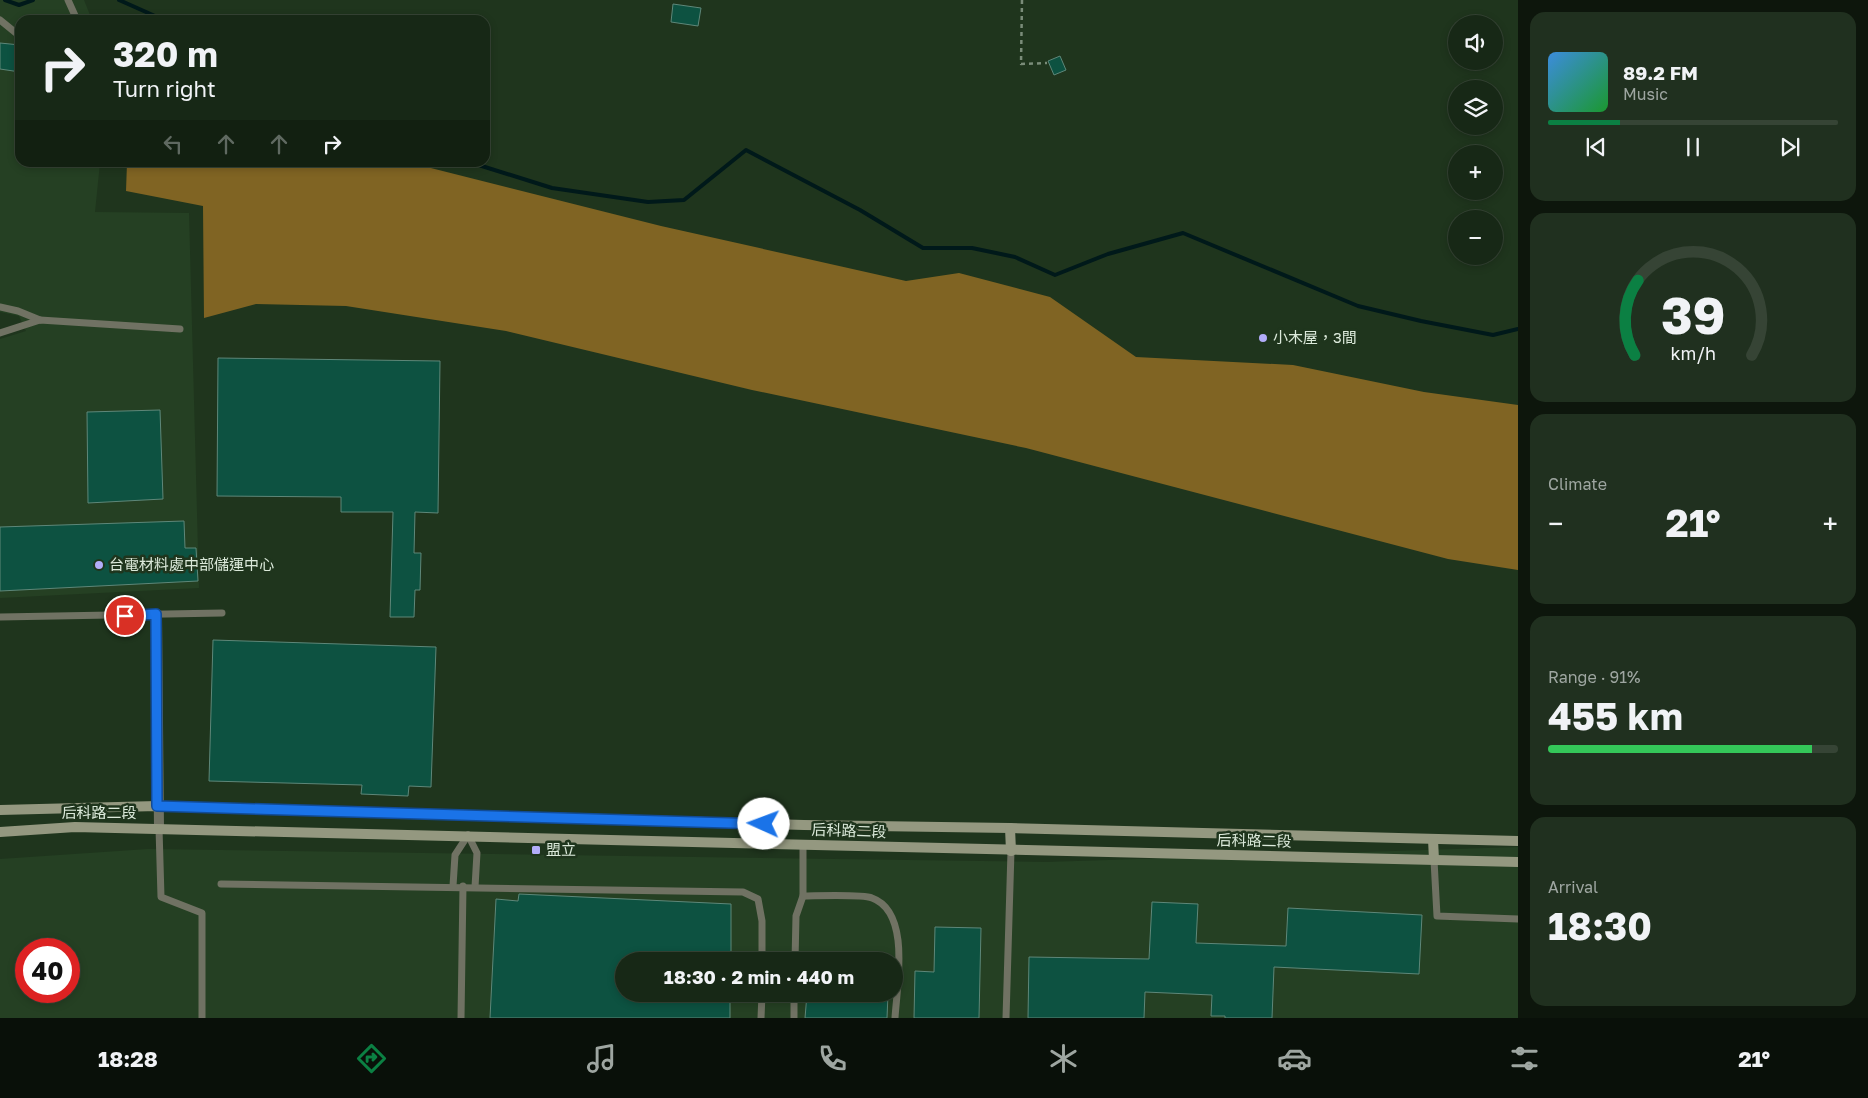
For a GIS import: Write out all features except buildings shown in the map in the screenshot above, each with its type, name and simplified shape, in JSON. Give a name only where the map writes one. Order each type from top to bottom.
[{"type":"street","points":[[156,614],[158,828]]},
{"type":"street","name":"后科路二段","points":[[0,810],[74,806],[157,806],[804,826],[1010,828],[1518,841]]},
{"type":"street","points":[[468,835],[469,816]]},
{"type":"street","name":"后科路二段","points":[[0,832],[75,827],[158,828],[1011,851],[1518,862]]},
{"type":"street","points":[[1010,828],[1011,851]]},
{"type":"street","points":[[1432,839],[1434,860]]},
{"type":"lane","points":[[68,0],[74,15]]},
{"type":"lane","points":[[0,20],[15,30]]},
{"type":"lane","points":[[0,307],[18,311],[40,320],[180,329]]},
{"type":"lane","points":[[0,333],[40,320]]},
{"type":"lane","points":[[0,617],[222,614]]},
{"type":"lane","points":[[158,828],[161,898],[202,913],[202,1018]]},
{"type":"lane","points":[[453,886],[455,854],[468,835],[477,853],[475,887]]},
{"type":"lane","points":[[794,952],[796,916],[803,896],[803,844]]},
{"type":"lane","points":[[1006,1018],[1011,851]]},
{"type":"lane","points":[[1434,860],[1437,916],[1518,919]]},
{"type":"lane","points":[[221,884],[463,886],[743,892],[758,899],[762,921],[762,952]]},
{"type":"lane","points":[[462,1018],[463,886]]},
{"type":"lane","points":[[803,896],[872,898],[889,910],[899,935],[896,1018]]},
{"type":"lane","points":[[762,1002],[762,1018]]},
{"type":"lane","points":[[794,1002],[794,1018]]},
{"type":"path","points":[[1022,0],[1021,64],[1047,63]]},
{"type":"shaded area","points":[[0,0],[84,0],[90,15],[15,15],[15,167],[100,167],[95,212],[189,213],[199,588],[0,598],[0,339],[26,331],[19,316],[0,312]]},
{"type":"shaded area","points":[[127,167],[427,167],[661,226],[906,281],[959,273],[1050,297],[1136,357],[1293,365],[1424,392],[1518,405],[1518,570],[1448,559],[1026,448],[752,390],[506,331],[346,306],[256,304],[204,318],[203,206],[126,191]]},
{"type":"shaded area","points":[[1518,847],[1518,1018],[0,1018],[0,859],[148,849],[1046,862]]},
{"type":"waterway","points":[[5,0],[19,5],[33,0]]},
{"type":"waterway","points":[[119,0],[153,15]]},
{"type":"waterway","points":[[485,167],[552,188],[648,202],[684,200],[746,150],[860,210],[923,248],[972,248],[1015,257],[1055,275],[1108,254],[1183,233],[1358,306],[1493,335],[1518,329]]},
{"type":"place","name":"小木屋，3間","points":[[1263,338]]},
{"type":"place","name":"台電材料處中部儲運中心","points":[[99,565]]},
{"type":"place","name":"盟立","points":[[536,850]]},
{"type":"route","points":[[125,616],[156,614],[157,806],[764,824]]}]
